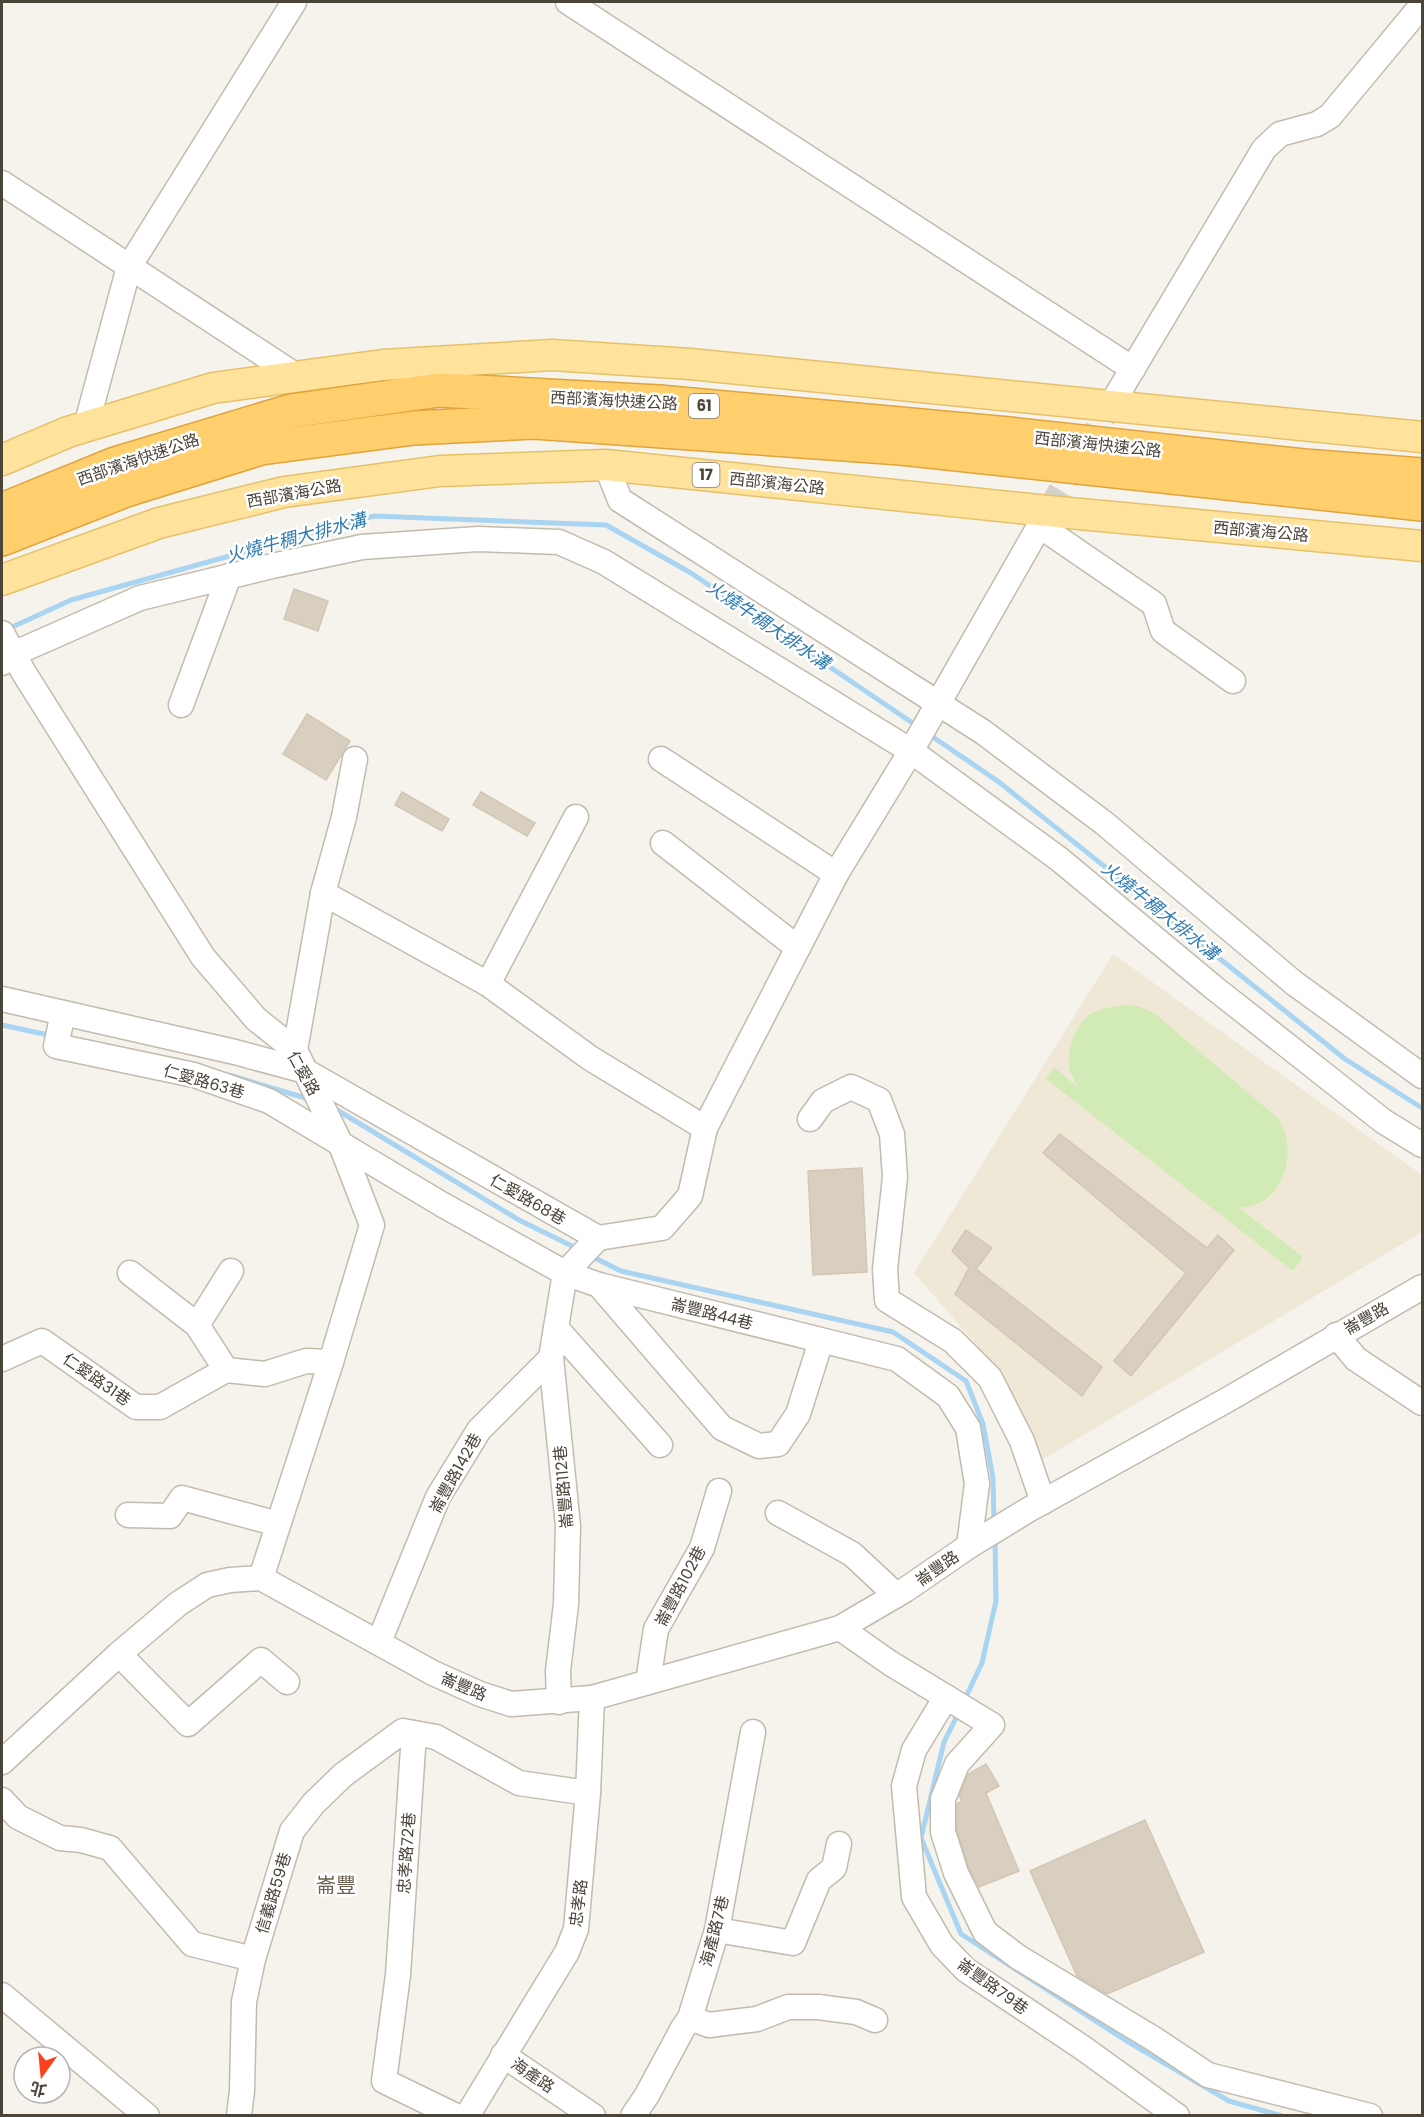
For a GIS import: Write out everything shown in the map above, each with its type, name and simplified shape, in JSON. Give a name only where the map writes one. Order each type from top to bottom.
[{"type":"highway","name":"西部濱海快速公路","points":[[2,510],[115,464],[291,411],[439,390],[659,402],[997,433],[1304,466],[1422,475]]},
{"type":"highway","name":"西部濱海快速公路","points":[[2,539],[126,490],[261,448],[414,428],[534,422],[901,448],[1422,504]]},
{"type":"main road","points":[[2,460],[68,432],[213,388],[383,364],[552,354],[690,364],[1422,437]]},
{"type":"main road","name":"西部濱海公路","points":[[2,580],[159,523],[284,492],[441,471],[606,465],[1044,519],[1422,546]]},
{"type":"street","points":[[86,426],[129,267],[294,2]]},
{"type":"street","points":[[568,2],[1133,369]]},
{"type":"street","points":[[1111,405],[1264,149],[1280,134],[1317,124],[1330,116],[1416,5]]},
{"type":"street","points":[[2,183],[298,376]]},
{"type":"street","points":[[606,465],[620,500],[983,732],[1104,823],[1294,983],[1422,1076]]},
{"type":"street","points":[[565,1273],[598,1238],[662,1228],[690,1196],[705,1128],[836,874],[911,751],[1044,519],[1154,604],[1163,631],[1233,681]]},
{"type":"street","points":[[5,650],[140,598],[362,547],[478,539],[559,542],[604,562],[911,751],[1059,860],[1383,1121],[1422,1145]]},
{"type":"street","points":[[181,705],[229,576]]},
{"type":"street","name":"仁愛路","points":[[5,650],[203,957],[256,1019],[295,1050],[341,1145],[372,1225],[331,1362],[261,1578]]},
{"type":"street","points":[[295,1050],[323,893],[344,817],[355,759]]},
{"type":"street","points":[[661,759],[836,874]]},
{"type":"street","points":[[488,984],[576,817]]},
{"type":"street","points":[[663,843],[798,948]]},
{"type":"street","points":[[323,893],[488,984],[590,1058],[705,1128]]},
{"type":"street","name":"仁愛路68巷","points":[[2,999],[235,1052],[305,1071],[598,1238]]},
{"type":"street","name":"仁愛路63巷","points":[[63,1012],[56,1046],[205,1078],[269,1101],[341,1145]]},
{"type":"street","points":[[810,1119],[823,1101],[851,1087],[879,1100],[892,1134],[895,1177],[885,1269],[887,1300],[953,1341],[990,1378],[1022,1441],[1036,1506]]},
{"type":"street","name":"崙豐路44巷","points":[[341,1145],[565,1273],[599,1285],[897,1359],[948,1396],[968,1428],[977,1484],[974,1542]]},
{"type":"street","points":[[197,1325],[231,1271]]},
{"type":"street","name":"崙豐路112巷","points":[[559,1702],[558,1671],[566,1604],[568,1526],[551,1358],[565,1273]]},
{"type":"street","points":[[130,1274],[197,1325],[226,1370],[265,1374],[306,1361],[331,1362]]},
{"type":"street","points":[[599,1285],[722,1428],[759,1446],[778,1444],[798,1414],[821,1341]]},
{"type":"street","name":"崙豐路","points":[[261,1578],[433,1673],[480,1694],[511,1704],[592,1698],[840,1628],[896,1595],[974,1542],[1422,1287]]},
{"type":"street","points":[[556,1328],[660,1445]]},
{"type":"street","points":[[1336,1335],[1356,1359],[1422,1402]]},
{"type":"street","name":"仁愛路31巷","points":[[2,1359],[42,1341],[136,1407],[160,1407],[226,1370]]},
{"type":"street","name":"崙豐路142巷","points":[[379,1642],[438,1497],[473,1439],[479,1430],[551,1358]]},
{"type":"street","name":"崙豐路102巷","points":[[648,1682],[656,1629],[702,1548],[719,1491]]},
{"type":"street","points":[[129,1515],[170,1516],[182,1498],[278,1524]]},
{"type":"street","points":[[778,1513],[852,1554],[896,1595]]},
{"type":"street","points":[[2,1760],[177,1604],[207,1585],[230,1580],[261,1578]]},
{"type":"street","points":[[840,1628],[890,1663],[992,1725],[957,1764],[943,1799],[943,1832],[956,1873],[985,1932],[1042,1973],[1154,2039],[1208,2075],[1370,2115]]},
{"type":"street","points":[[119,1654],[188,1724],[261,1660],[287,1682]]},
{"type":"street","name":"崙豐路79巷","points":[[946,1696],[914,1750],[904,1786],[914,1897],[942,1945],[966,1970],[1083,2048],[1177,2115]]},
{"type":"street","name":"忠孝路","points":[[467,2115],[567,1952],[576,1929],[588,1793],[592,1698]]},
{"type":"street","name":"信義路59巷","points":[[239,2115],[242,2091],[244,2002],[253,1959],[292,1831],[314,1803],[343,1775],[403,1731],[414,1733]]},
{"type":"street","name":"海產路7巷","points":[[633,2115],[647,2095],[690,2018],[717,1930],[753,1732]]},
{"type":"street","points":[[414,1733],[436,1737],[519,1783],[588,1793]]},
{"type":"street","name":"忠孝路72巷","points":[[414,1733],[398,1975],[384,2081],[456,2115]]},
{"type":"street","points":[[2,1800],[18,1817],[60,1838],[81,1840],[110,1848],[192,1944],[253,1959]]},
{"type":"street","points":[[717,1930],[793,1943],[819,1880],[834,1868],[838,1844]]},
{"type":"street","points":[[1022,2007],[1042,1973]]},
{"type":"street","points":[[2,1995],[147,2115]]},
{"type":"street","points":[[690,2018],[709,2025],[757,2019],[788,2007],[808,2007],[856,2012],[875,2020]]},
{"type":"street","name":"海產路","points":[[503,2055],[593,2115]]},
{"type":"shaded area","points":[[1113,954],[1422,1175],[1422,1232],[1037,1463],[988,1358],[914,1273]]},
{"type":"green space","points":[[1123,1005],[1138,1006],[1154,1013],[1279,1119],[1288,1146],[1288,1156],[1279,1185],[1266,1199],[1255,1205],[1239,1208],[1303,1257],[1293,1271],[1046,1079],[1054,1067],[1078,1088],[1069,1063],[1073,1037],[1077,1029],[1087,1016],[1094,1012]]},
{"type":"building","points":[[294,589],[328,601],[318,631],[284,619]]},
{"type":"building","points":[[307,714],[350,741],[326,780],[283,754]]},
{"type":"building","points":[[402,792],[449,819],[442,831],[395,805]]},
{"type":"building","points":[[481,792],[535,823],[527,836],[473,805]]},
{"type":"building","points":[[1060,1134],[1207,1248],[1218,1235],[1234,1250],[1131,1376],[1114,1361],[1186,1273],[1043,1153]]},
{"type":"building","points":[[862,1168],[867,1272],[813,1275],[808,1171]]},
{"type":"building","points":[[966,1230],[992,1248],[976,1269],[1102,1367],[1082,1396],[955,1294],[969,1268],[952,1251]]},
{"type":"building","points":[[986,1764],[999,1786],[986,1793],[1019,1871],[979,1887],[969,1868],[957,1830],[957,1804],[962,1801],[959,1796],[968,1774]]},
{"type":"building","points":[[1145,1820],[1204,1952],[1107,1994],[1077,1976],[1030,1871]]},
{"type":"waterway","name":"火燒牛稠大排水溝","points":[[8,629],[71,600],[374,516],[606,525],[691,573],[917,726]]},
{"type":"waterway","name":"火燒牛稠大排水溝","points":[[927,733],[999,782],[1345,1059],[1422,1108]]},
{"type":"waterway","points":[[2,1025],[53,1036]]},
{"type":"waterway","points":[[229,1075],[312,1100]]},
{"type":"waterway","points":[[332,1107],[519,1220],[578,1249]]},
{"type":"waterway","points":[[589,1255],[621,1271],[893,1332],[966,1381],[983,1424],[993,1478],[994,1523]]},
{"type":"waterway","points":[[964,1701],[982,1663],[996,1601],[995,1538]]},
{"type":"waterway","points":[[959,1712],[944,1742],[921,1838],[961,1934],[1125,2040],[1229,2101],[1282,2116]]},
{"type":"tunnel","points":[[1048,511],[1111,405]]},
{"type":"district","name":"崙豐","points":[[336,1885]]}]
